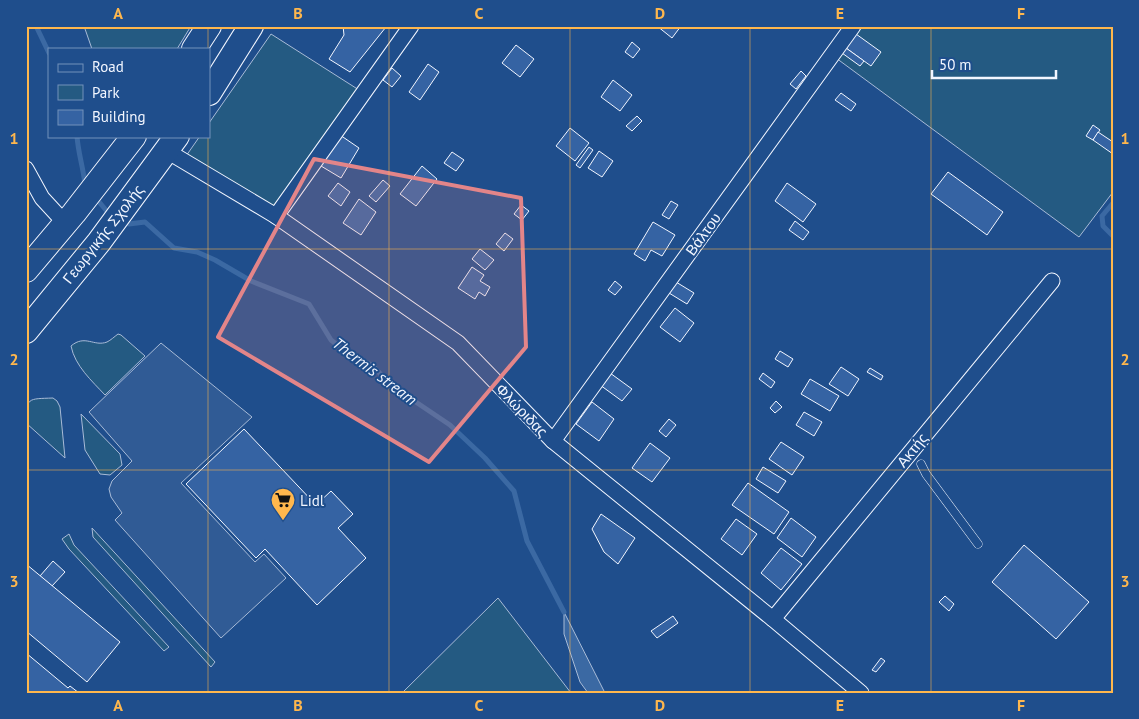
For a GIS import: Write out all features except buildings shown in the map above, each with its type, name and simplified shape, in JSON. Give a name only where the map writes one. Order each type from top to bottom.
[{"type":"main road","points":[[195,48],[209,26]]},
{"type":"main road","points":[[210,91],[251,26]]},
{"type":"main road","points":[[26,270],[128,144]]},
{"type":"main road","name":"Γεωργικής Σχολής","points":[[26,331],[99,242],[172,144]]},
{"type":"street","points":[[276,216],[411,26]]},
{"type":"street","name":"Βάλτου","points":[[553,441],[853,26]]},
{"type":"street","name":"Φλώριδας","points":[[172,144],[458,343],[553,441],[773,619],[861,693]]},
{"type":"street","points":[[26,170],[42,198],[69,218]]},
{"type":"street","name":"Ακτής","points":[[773,619],[1052,280]]},
{"type":"lane","points":[[921,464],[926,474],[978,544]]},
{"type":"highlighted area","points":[[314,159],[521,198],[526,347],[429,462],[218,337]]},
{"type":"green space","points":[[84,26],[191,26],[178,48],[92,48]]},
{"type":"green space","points":[[859,26],[1113,26],[1113,192],[1079,237],[836,58]]},
{"type":"green space","points":[[271,34],[359,90],[275,210],[186,156],[199,138],[210,138],[210,122]]},
{"type":"green space","points":[[118,334],[145,356],[105,395],[80,367],[71,346],[81,341],[107,342]]},
{"type":"green space","points":[[53,398],[60,407],[65,458],[26,423],[27,408],[30,401],[33,399]]},
{"type":"green space","points":[[81,414],[120,454],[122,465],[110,475],[100,474],[85,450]]},
{"type":"green space","points":[[92,528],[215,662],[211,667],[93,537]]},
{"type":"green space","points":[[69,534],[74,545],[169,647],[164,651],[69,549],[62,539]]},
{"type":"green space","points":[[498,598],[571,693],[402,693]]},
{"type":"shaded area","points":[[161,343],[252,417],[181,483],[255,562],[264,554],[286,578],[221,638],[115,520],[122,513],[111,497],[109,489],[112,481],[132,461],[89,412]]},
{"type":"shaded area","points":[[564,612],[605,693],[588,693],[580,682],[564,634]]},
{"type":"waterway","name":"Thermis stream","points":[[36,26],[48,51]]},
{"type":"waterway","name":"Thermis stream","points":[[77,138],[85,184],[87,186]]},
{"type":"waterway","name":"Thermis stream","points":[[95,197],[110,215]]},
{"type":"waterway","points":[[1113,203],[1102,216],[1103,226],[1113,236]]},
{"type":"waterway","name":"Thermis stream","points":[[122,221],[129,224],[145,222],[174,248],[197,252],[251,281],[309,304],[331,340],[351,356],[372,365],[398,390],[450,425],[485,458],[514,491],[527,541],[564,612]]},
{"type":"place","name":"Lidl","points":[[283,521]]}]
